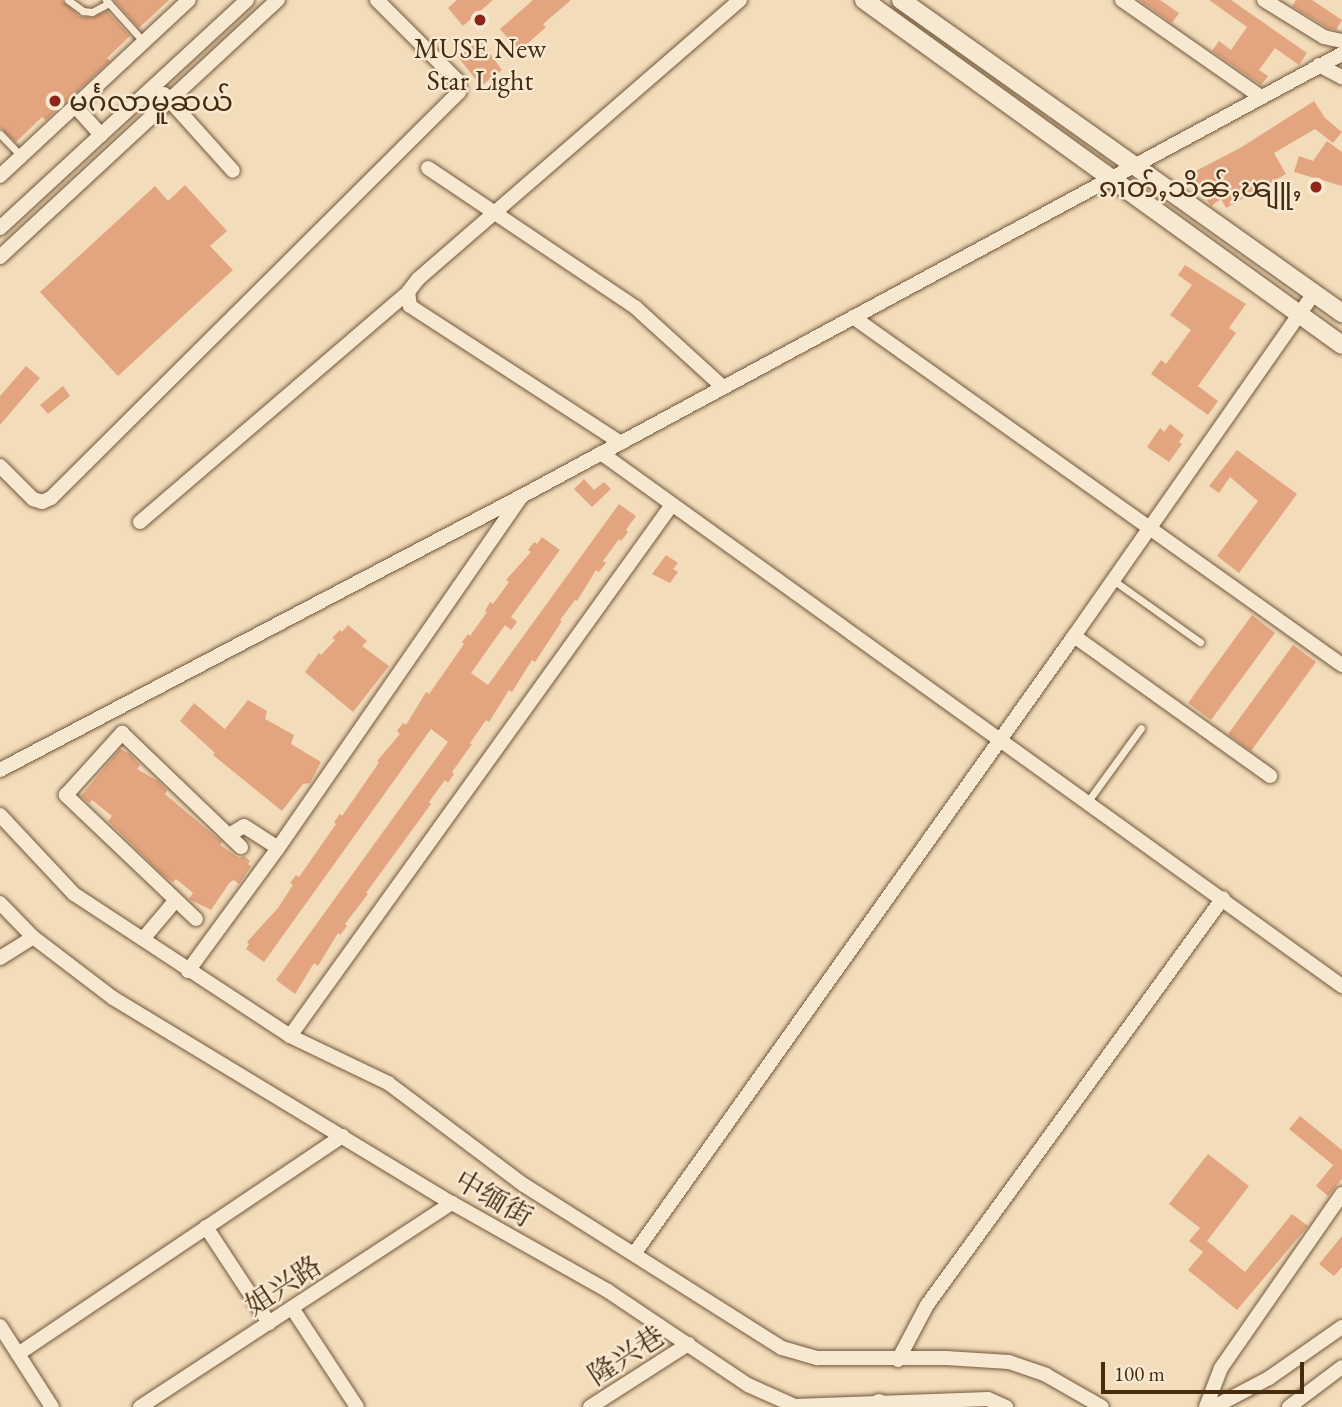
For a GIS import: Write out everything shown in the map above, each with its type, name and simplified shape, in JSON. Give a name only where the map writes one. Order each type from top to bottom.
[{"type":"street","points":[[0,176],[189,0]]},
{"type":"street","points":[[0,257],[278,0]]},
{"type":"street","points":[[0,466],[33,499],[42,502],[51,498],[460,92],[458,81],[377,0]]},
{"type":"street","points":[[140,522],[408,292],[418,279],[740,0]]},
{"type":"street","points":[[864,0],[1342,345]]},
{"type":"street","points":[[901,0],[1342,313]]},
{"type":"street","points":[[1122,0],[1261,97]]},
{"type":"street","points":[[1264,0],[1324,37],[1342,41]]},
{"type":"street","points":[[0,228],[245,1]]},
{"type":"street","points":[[0,770],[522,496],[1135,168],[1342,54]]},
{"type":"street","points":[[1319,65],[1342,77]]},
{"type":"street","points":[[155,85],[233,171]]},
{"type":"street","points":[[75,106],[101,135]]},
{"type":"street","points":[[428,168],[635,307],[723,387]]},
{"type":"street","points":[[408,292],[410,306],[621,443]]},
{"type":"street","points":[[634,1254],[1074,636],[1297,313],[1314,293]]},
{"type":"street","points":[[853,317],[1342,664]]},
{"type":"street","points":[[601,453],[671,506],[1000,738],[1342,986]]},
{"type":"street","points":[[188,971],[278,848],[522,496]]},
{"type":"street","points":[[290,1037],[671,506]]},
{"type":"street","points":[[1074,636],[1270,776]]},
{"type":"street","points":[[196,919],[66,795],[122,733],[241,846]]},
{"type":"street","points":[[0,815],[74,894],[290,1037],[388,1083],[524,1185],[782,1348],[818,1358],[946,1358],[1009,1362],[1046,1375],[1102,1407]]},
{"type":"street","points":[[229,835],[244,826],[278,848]]},
{"type":"street","points":[[898,1360],[927,1305],[1223,898]]},
{"type":"street","points":[[143,939],[175,901]]},
{"type":"street","name":"中缅街","points":[[0,903],[33,937],[113,998],[452,1203],[608,1290],[748,1385],[795,1406],[988,1399],[1006,1407]]},
{"type":"street","points":[[0,958],[33,937]]},
{"type":"street","points":[[18,1354],[341,1136]]},
{"type":"street","points":[[1206,1407],[1220,1368],[1342,1194]]},
{"type":"street","name":"姐兴路","points":[[140,1407],[452,1203]]},
{"type":"street","points":[[206,1227],[269,1323]]},
{"type":"street","points":[[292,1308],[357,1407]]},
{"type":"street","points":[[0,1326],[52,1407]]},
{"type":"street","points":[[1214,1407],[1269,1378],[1342,1327]]},
{"type":"street","name":"隆兴巷","points":[[594,1406],[688,1344]]},
{"type":"street","points":[[1289,1407],[1342,1367]]},
{"type":"lane","points":[[68,0],[83,11],[92,12],[107,1],[144,42]]},
{"type":"lane","points":[[0,134],[21,157]]},
{"type":"lane","points":[[1113,580],[1200,642]]},
{"type":"lane","points":[[1088,801],[1141,728]]},
{"type":"building","points":[[0,0],[62,0],[79,16],[91,18],[107,11],[130,36],[107,58],[110,61],[46,120],[42,117],[16,142],[0,128]]},
{"type":"building","points":[[114,0],[169,0],[139,28]]},
{"type":"building","points":[[457,0],[493,0],[463,26],[448,8]]},
{"type":"building","points":[[533,0],[571,0],[543,24],[546,27],[519,51],[500,29]]},
{"type":"building","points":[[1139,0],[1160,0],[1179,13],[1172,23]]},
{"type":"building","points":[[1209,0],[1231,0],[1307,53],[1299,65],[1275,48],[1259,70],[1268,76],[1261,85],[1212,51],[1219,41],[1231,50],[1247,27]]},
{"type":"building","points":[[1296,0],[1312,0],[1342,20],[1336,30],[1328,28],[1292,6]]},
{"type":"building","points":[[480,40],[502,70],[481,86],[458,57]]},
{"type":"building","points":[[1314,101],[1325,118],[1342,132],[1333,143],[1315,129],[1274,153],[1286,174],[1226,208],[1221,199],[1211,206],[1199,188],[1196,190],[1186,176],[1240,148]]},
{"type":"building","points":[[1327,141],[1342,152],[1342,186],[1294,172],[1299,156],[1313,161]]},
{"type":"building","points":[[185,185],[227,231],[210,246],[233,270],[118,376],[40,292],[155,186],[168,201]]},
{"type":"building","points":[[1185,265],[1246,304],[1229,328],[1236,333],[1198,386],[1218,401],[1208,415],[1151,374],[1161,360],[1166,364],[1191,330],[1170,315],[1192,285],[1178,275]]},
{"type":"building","points":[[26,366],[40,378],[0,425],[0,396]]},
{"type":"building","points":[[63,386],[70,396],[48,414],[40,405]]},
{"type":"building","points":[[1170,424],[1184,435],[1179,442],[1182,444],[1169,462],[1147,447],[1160,428],[1164,432]]},
{"type":"building","points":[[1237,450],[1297,494],[1239,573],[1217,556],[1258,501],[1230,477],[1219,493],[1209,486]]},
{"type":"building","points":[[584,479],[594,490],[604,482],[611,489],[592,507],[574,489]]},
{"type":"building","points":[[619,504],[636,516],[626,530],[628,532],[621,541],[619,539],[603,561],[606,563],[599,572],[596,570],[577,601],[575,600],[560,620],[562,621],[535,662],[532,660],[512,692],[509,690],[489,722],[486,720],[452,772],[454,774],[448,783],[445,780],[429,802],[431,804],[345,924],[347,926],[340,935],[338,933],[318,966],[314,963],[295,994],[276,980],[448,742],[431,729],[264,962],[246,949],[249,944],[247,942],[278,908],[293,885],[290,883],[296,875],[299,877],[336,824],[334,822],[340,814],[342,816],[376,767],[379,762],[377,761],[400,734],[397,731],[403,723],[406,725],[426,692],[429,694],[464,644],[462,642],[468,634],[470,636],[487,612],[485,611],[490,602],[493,604],[509,582],[506,580],[531,552],[528,550],[534,542],[537,544],[542,537],[560,550],[511,617],[517,622],[511,630],[505,625],[471,673],[488,685]]},
{"type":"building","points":[[666,555],[678,563],[673,569],[678,572],[670,583],[652,574]]},
{"type":"building","points":[[1252,615],[1275,633],[1211,720],[1188,703]]},
{"type":"building","points":[[348,625],[367,641],[362,646],[389,666],[353,712],[305,672],[319,653],[321,655],[335,640],[332,638]]},
{"type":"building","points":[[1293,645],[1316,662],[1251,751],[1228,734]]},
{"type":"building","points":[[248,700],[267,711],[265,719],[294,735],[291,744],[321,762],[310,783],[303,784],[282,811],[213,755],[215,753],[180,721],[194,703],[225,729]]},
{"type":"building","points":[[120,749],[130,754],[140,765],[137,769],[158,781],[167,790],[165,794],[222,842],[220,845],[239,858],[244,856],[250,861],[248,864],[251,866],[239,884],[234,880],[230,882],[211,910],[189,899],[193,893],[176,879],[173,882],[164,876],[108,821],[112,816],[92,800],[89,803],[81,796]]},
{"type":"building","points":[[1300,1116],[1342,1150],[1342,1179],[1328,1196],[1316,1186],[1333,1165],[1289,1129]]},
{"type":"building","points":[[1208,1154],[1249,1186],[1207,1241],[1245,1272],[1292,1214],[1308,1226],[1237,1310],[1188,1270],[1203,1252],[1189,1241],[1200,1228],[1169,1204]]},
{"type":"building","points":[[1342,1236],[1342,1267],[1334,1276],[1319,1264]]},
{"type":"place","name":"MUSE New Star Light","points":[[480,20]]},
{"type":"place","name":"မင်္ဂလာမူဆယ်","points":[[55,101]]},
{"type":"place","name":"ၵၢတ်ႇသိၼ်ႇၽျူႇ","points":[[1316,187]]}]
